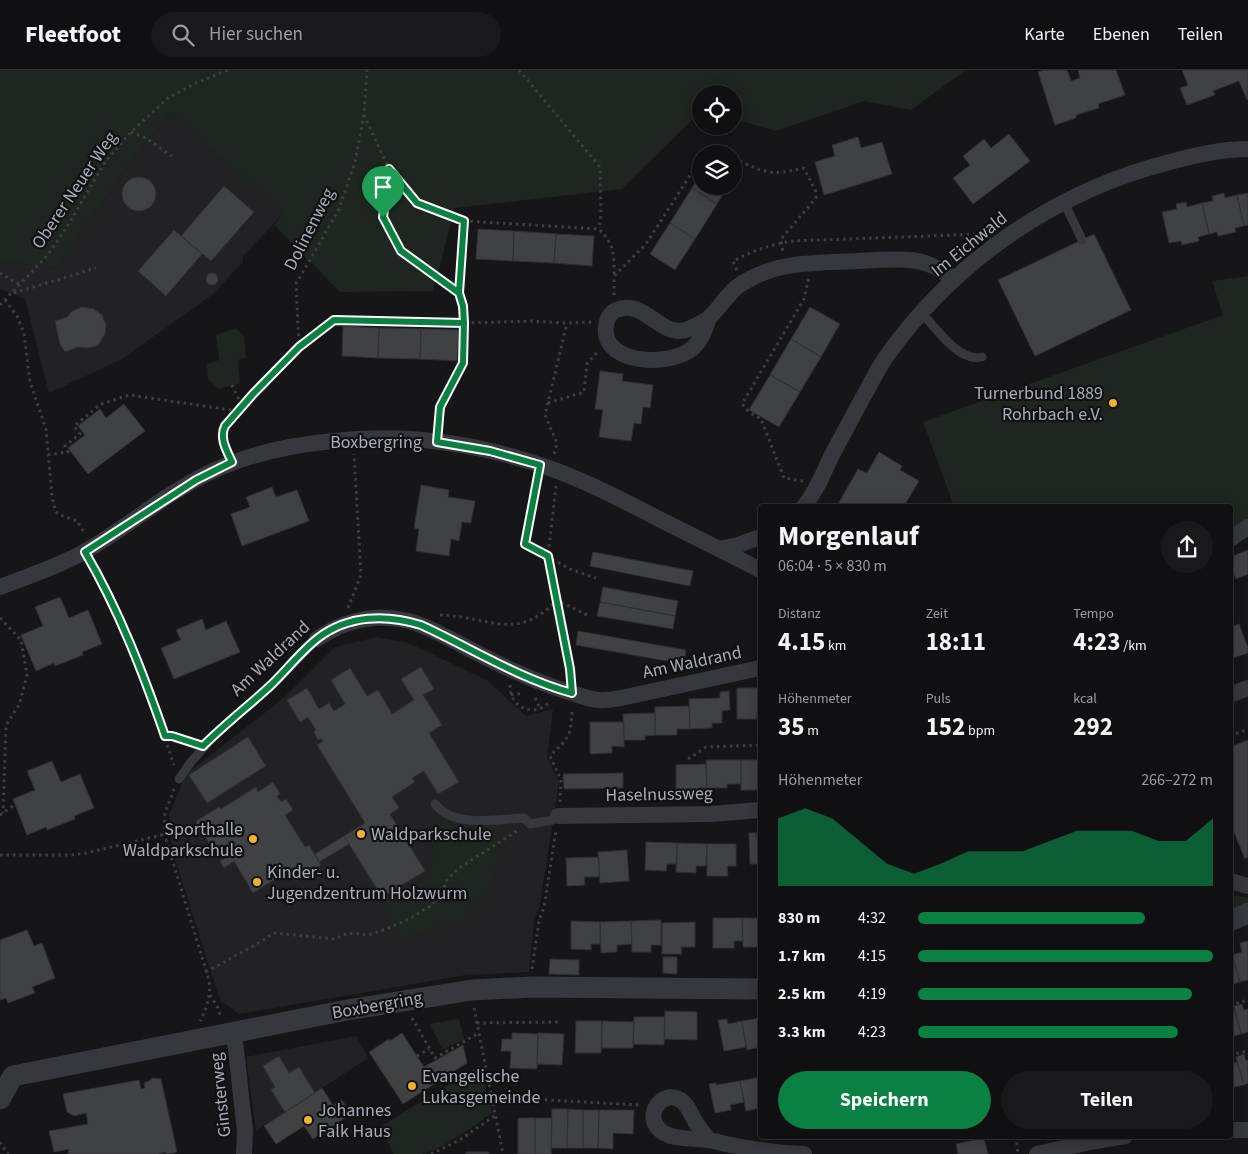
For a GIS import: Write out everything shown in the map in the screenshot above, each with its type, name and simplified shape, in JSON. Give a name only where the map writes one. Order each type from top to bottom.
[{"type":"street","name":"Im Eichwald","points":[[811,498],[845,430],[885,358],[921,312],[954,279],[1000,241],[1064,202],[1100,184],[1143,169],[1185,158],[1235,149],[1248,149]]},
{"type":"street","points":[[709,318],[699,341],[691,349],[672,358],[648,360],[632,357],[616,350],[607,338],[612,316],[635,309],[678,331],[688,330],[709,318],[729,294],[742,283],[764,272],[786,266],[888,260],[917,261],[935,267],[954,279]]},
{"type":"street","name":"Boxbergring","points":[[0,587],[41,572],[85,552],[196,480],[232,462],[282,447],[372,438],[437,442],[490,451],[558,471],[627,502],[758,569]]},
{"type":"street","points":[[1233,537],[1248,526]]},
{"type":"street","points":[[719,548],[738,545],[758,538]]},
{"type":"street","name":"Am Waldrand","points":[[317,639],[340,626],[371,618],[409,621],[439,633],[514,672],[556,688],[599,700],[621,698],[758,668]]},
{"type":"street","points":[[1233,694],[1248,688]]},
{"type":"street","name":"Haselnussweg","points":[[558,816],[711,814],[758,810]]},
{"type":"street","points":[[1233,882],[1248,886]]},
{"type":"street","points":[[1233,920],[1248,913]]},
{"type":"street","name":"Boxbergring","points":[[6,1077],[190,1040],[472,990],[531,987],[758,989]]},
{"type":"street","name":"Ginsterweg","points":[[234,1032],[245,1131],[244,1154]]},
{"type":"street","points":[[0,1099],[6,1077]]},
{"type":"street","points":[[708,1140],[683,1102],[676,1098],[665,1098],[656,1106],[653,1118],[660,1131],[668,1135],[779,1153],[804,1154]]},
{"type":"street","points":[[1233,1130],[1248,1130]]},
{"type":"street","points":[[1038,1154],[1107,1139]]},
{"type":"lane","points":[[1064,202],[1082,240]]},
{"type":"lane","points":[[921,312],[963,355],[972,358],[982,357]]},
{"type":"lane","points":[[940,332],[947,324]]},
{"type":"lane","name":"Am Waldrand","points":[[179,779],[203,746],[271,686],[317,639]]},
{"type":"lane","points":[[435,804],[443,813],[460,819],[524,818],[530,824],[552,820],[558,816]]},
{"type":"path","name":"Oberer Neuer Weg","points":[[0,305],[46,257],[105,162],[130,132],[168,98],[196,83],[228,70]]},
{"type":"path","name":"Dolinenweg","points":[[299,347],[296,284],[338,211],[355,162],[364,114],[367,70]]},
{"type":"path","points":[[519,70],[600,167],[601,213],[599,229]]},
{"type":"path","points":[[232,462],[223,439],[222,431],[242,406],[299,347],[334,320],[464,323],[532,321],[567,323],[612,316],[614,302],[614,252],[609,240],[599,229],[464,221],[417,203],[389,169],[364,114]]},
{"type":"path","points":[[130,132],[156,144],[174,158]]},
{"type":"path","points":[[742,162],[769,173],[783,173],[804,168],[816,192],[816,198],[781,239],[786,266]]},
{"type":"path","points":[[389,169],[383,217],[401,251],[459,293]]},
{"type":"path","points":[[614,276],[646,244],[692,172]]},
{"type":"path","points":[[437,442],[440,407],[463,363],[464,323],[463,306],[459,293],[464,221]]},
{"type":"path","points":[[742,283],[733,261],[764,247],[782,242],[817,239],[987,234],[1000,241]]},
{"type":"path","points":[[811,498],[784,478],[761,419],[749,412],[742,404],[804,299],[812,263]]},
{"type":"path","points":[[13,293],[96,268]]},
{"type":"path","points":[[0,273],[20,285]]},
{"type":"path","points":[[6,300],[17,316],[24,333],[30,382],[46,429],[54,510],[58,514],[77,521],[82,528]]},
{"type":"path","points":[[555,451],[557,443],[545,415],[567,323]]},
{"type":"path","points":[[547,403],[584,392],[587,364],[597,352],[610,344]]},
{"type":"path","points":[[232,385],[242,406]]},
{"type":"path","points":[[48,455],[68,452],[65,446],[80,434],[74,426],[101,404],[130,395],[238,411]]},
{"type":"path","points":[[340,626],[361,575],[354,439]]},
{"type":"path","points":[[540,465],[525,544],[570,569],[596,578]]},
{"type":"path","points":[[556,488],[548,556],[570,669],[572,693],[571,728],[568,737],[550,756],[561,780],[561,792]]},
{"type":"path","points":[[85,552],[126,633],[146,682],[179,779],[165,813],[164,833],[206,972],[210,994],[220,1015]]},
{"type":"path","points":[[557,600],[590,616]]},
{"type":"path","points":[[409,621],[416,616],[444,615],[516,625],[536,618],[557,600]]},
{"type":"path","points":[[0,618],[21,640],[27,675],[19,705],[6,725],[1,814]]},
{"type":"path","points":[[514,672],[510,686],[511,695],[521,708],[536,710],[548,703],[556,688]]},
{"type":"path","points":[[511,695],[520,693],[531,695],[537,700],[540,709]]},
{"type":"path","points":[[1233,735],[1248,729]]},
{"type":"path","points":[[165,736],[172,736],[203,746]]},
{"type":"path","points":[[688,759],[706,748],[758,746]]},
{"type":"path","points":[[1,814],[13,806]]},
{"type":"path","points":[[206,972],[274,933],[335,938],[348,933],[369,935],[401,922],[432,905],[442,892],[447,880],[463,864],[530,824]]},
{"type":"path","points":[[0,855],[87,854],[164,833],[186,829]]},
{"type":"path","points":[[532,967],[539,920],[544,908],[553,844]]},
{"type":"path","points":[[472,990],[503,1154]]},
{"type":"path","points":[[190,1040],[207,1007],[210,994]]},
{"type":"path","points":[[1233,1004],[1248,1000]]},
{"type":"path","points":[[402,1001],[434,1058],[479,1034]]},
{"type":"path","points":[[477,1023],[561,1022]]},
{"type":"path","points":[[417,1056],[429,1049]]},
{"type":"path","points":[[1233,1054],[1248,1051]]},
{"type":"path","points":[[493,1098],[656,1106]]},
{"type":"path","points":[[431,1154],[458,1141],[496,1116]]},
{"type":"path","points":[[1016,1139],[1018,1154]]},
{"type":"path","points":[[0,1142],[8,1154]]},
{"type":"shaded area","points":[[0,70],[966,70],[911,110],[864,101],[776,131],[742,121],[742,85],[692,85],[692,120],[622,189],[455,208],[433,291],[340,292],[274,225],[284,212],[203,143],[171,112],[142,147],[55,268],[0,261]]},
{"type":"shaded area","points":[[171,112],[203,143],[285,212],[243,256],[243,262],[212,295],[122,359],[49,393],[25,298],[0,289],[0,261],[55,268],[142,147]]},
{"type":"shaded area","name":"Turnerbund 1889 Rohrbach e.V.","points":[[1248,276],[1248,520],[1233,531],[1233,504],[953,504],[923,422],[1223,315],[1212,281]]},
{"type":"shaded area","points":[[236,328],[244,336],[246,358],[238,360],[240,383],[218,389],[208,379],[207,364],[219,360],[216,335]]},
{"type":"shaded area","name":"Waldparkschule","points":[[377,637],[409,643],[488,681],[526,716],[553,709],[547,757],[559,782],[539,909],[534,920],[529,972],[466,975],[239,1014],[220,1000],[173,853],[169,815],[186,774],[284,698],[335,647]]},
{"type":"shaded area","points":[[500,822],[497,864],[484,898],[462,921],[399,939],[383,904],[431,875],[433,850],[426,823]]},
{"type":"shaded area","points":[[1233,895],[1248,898],[1248,904],[1233,911]]},
{"type":"shaded area","points":[[459,1019],[464,1039],[443,1049],[429,1024]]},
{"type":"shaded area","points":[[356,1036],[368,1058],[256,1131],[246,1057]]},
{"type":"shaded area","points":[[480,1065],[492,1113],[430,1152],[422,1154],[394,1154],[380,1127]]},
{"type":"building","points":[[1044,70],[1067,70],[1071,81],[1080,78],[1078,70],[1116,70],[1125,95],[1098,104],[1099,108],[1076,115],[1076,118],[1055,125],[1038,72]]},
{"type":"building","points":[[1182,70],[1248,70],[1248,99],[1239,81],[1213,91],[1215,95],[1187,105],[1180,88],[1188,85]]},
{"type":"building","points":[[1009,134],[1030,161],[973,204],[953,178],[970,165],[963,156],[984,139],[991,148]]},
{"type":"building","points":[[858,137],[861,148],[882,142],[892,174],[824,195],[815,162],[835,156],[832,145]]},
{"type":"building","points":[[139,177],[146,178],[151,182],[155,187],[155,201],[151,206],[146,210],[139,211],[132,210],[127,206],[123,201],[122,194],[123,187],[127,182],[132,178]]},
{"type":"building","points":[[224,186],[254,212],[211,261],[181,236]]},
{"type":"building","points":[[692,188],[692,195],[703,195],[717,204],[695,239],[670,223]]},
{"type":"building","points":[[1224,193],[1225,198],[1237,195],[1244,226],[1235,228],[1236,232],[1218,236],[1217,232],[1209,234],[1202,203],[1213,201],[1212,196]]},
{"type":"building","points":[[1248,193],[1248,225],[1244,226],[1237,195]]},
{"type":"building","points":[[703,195],[722,195],[717,204]]},
{"type":"building","points":[[1186,202],[1187,207],[1202,203],[1209,234],[1198,237],[1199,241],[1182,245],[1181,241],[1169,243],[1162,212],[1177,209],[1176,204]]},
{"type":"building","points":[[670,223],[695,239],[675,270],[650,254]]},
{"type":"building","points":[[478,229],[514,231],[513,261],[476,259]]},
{"type":"building","points":[[174,230],[202,254],[166,296],[138,271]]},
{"type":"building","points":[[514,231],[556,234],[554,263],[513,261]]},
{"type":"building","points":[[556,234],[594,236],[592,266],[554,263]]},
{"type":"building","points":[[1094,234],[1131,310],[1035,356],[998,280]]},
{"type":"building","points":[[212,273],[218,279],[212,285],[206,279]]},
{"type":"building","points":[[82,307],[94,309],[102,315],[106,325],[105,334],[98,345],[89,348],[78,347],[65,352],[60,344],[55,321],[67,317],[72,311]]},
{"type":"building","points":[[810,307],[840,324],[821,357],[791,339]]},
{"type":"building","points":[[343,326],[379,328],[378,358],[342,356]]},
{"type":"building","points":[[379,328],[421,329],[420,359],[378,358]]},
{"type":"building","points":[[421,329],[459,330],[457,361],[420,359]]},
{"type":"building","points":[[791,339],[821,357],[800,392],[770,375]]},
{"type":"building","points":[[600,371],[623,374],[622,381],[653,385],[650,408],[643,407],[641,424],[634,423],[631,441],[599,437],[603,410],[595,409]]},
{"type":"building","points":[[770,375],[800,392],[779,427],[749,410]]},
{"type":"building","points":[[124,404],[145,431],[88,474],[68,448],[85,435],[78,426],[100,409],[106,418]]},
{"type":"building","points":[[879,452],[902,466],[900,470],[919,481],[905,504],[838,504],[858,469],[867,473]]},
{"type":"building","points":[[421,485],[449,490],[448,497],[475,501],[471,523],[462,522],[459,541],[451,539],[449,556],[416,551],[419,529],[414,528]]},
{"type":"building","points":[[272,487],[276,497],[297,490],[309,521],[242,546],[231,514],[250,507],[246,497]]},
{"type":"building","points":[[1248,550],[1248,574],[1236,579],[1233,572],[1233,556]]},
{"type":"building","points":[[593,552],[693,571],[690,586],[590,566]]},
{"type":"building","points":[[603,587],[678,601],[675,616],[600,602]]},
{"type":"building","points":[[60,597],[69,618],[88,610],[102,644],[82,652],[83,655],[55,666],[54,663],[36,671],[21,635],[43,626],[35,607]]},
{"type":"building","points":[[600,602],[675,616],[673,629],[597,616]]},
{"type":"building","points":[[202,619],[206,630],[226,621],[240,652],[174,679],[161,648],[181,640],[176,630]]},
{"type":"building","points":[[1239,624],[1248,653],[1233,658],[1233,626]]},
{"type":"building","points":[[578,631],[686,650],[684,664],[576,645]]},
{"type":"building","points":[[421,667],[434,689],[423,695],[442,725],[429,733],[459,782],[438,794],[424,771],[412,778],[415,782],[392,797],[399,808],[390,814],[425,871],[382,897],[344,836],[365,823],[317,745],[323,741],[321,738],[318,740],[314,732],[316,730],[308,717],[300,722],[287,700],[307,688],[319,709],[329,703],[334,711],[345,704],[331,680],[350,668],[367,696],[378,690],[392,714],[414,700],[401,679]]},
{"type":"building","points":[[737,688],[758,688],[757,719],[737,719]]},
{"type":"building","points":[[729,691],[730,710],[722,711],[722,723],[712,723],[712,728],[690,729],[689,699],[720,698],[720,692]]},
{"type":"building","points":[[689,706],[690,729],[677,729],[677,735],[655,735],[655,707]]},
{"type":"building","points":[[655,713],[655,735],[645,736],[645,740],[624,740],[623,714]]},
{"type":"building","points":[[590,722],[624,722],[624,747],[612,746],[612,753],[590,754]]},
{"type":"building","points":[[248,737],[266,766],[207,803],[189,775]]},
{"type":"building","points":[[1248,740],[1248,857],[1245,859],[1233,829],[1233,746]]},
{"type":"building","points":[[706,760],[741,760],[741,784],[727,784],[727,788],[707,788]]},
{"type":"building","points":[[741,760],[758,760],[758,790],[741,790]]},
{"type":"building","points":[[52,761],[61,782],[80,774],[94,808],[74,816],[75,819],[47,830],[46,827],[27,835],[13,799],[35,790],[27,771]]},
{"type":"building","points":[[706,764],[707,788],[698,788],[698,796],[676,796],[676,765]]},
{"type":"building","points":[[623,773],[623,788],[564,789],[563,774]]},
{"type":"building","name":"Sporthalle Waldparkschule","points":[[273,782],[280,794],[277,796],[281,802],[286,799],[293,810],[285,815],[305,847],[309,845],[321,865],[296,881],[290,870],[253,893],[234,861],[224,868],[220,861],[231,855],[228,850],[217,857],[202,831],[197,834],[192,827],[197,824],[196,821],[219,807],[221,809],[256,787],[258,792]]},
{"type":"building","points":[[749,833],[757,833],[758,864],[750,864]]},
{"type":"building","points":[[344,836],[349,844],[319,862],[315,854]]},
{"type":"building","points":[[646,842],[677,843],[677,864],[667,864],[666,871],[645,870]]},
{"type":"building","points":[[677,843],[707,844],[706,866],[696,866],[696,873],[676,872]]},
{"type":"building","points":[[707,844],[736,844],[736,866],[727,866],[728,876],[707,876]]},
{"type":"building","points":[[627,850],[629,881],[600,883],[598,852]]},
{"type":"building","points":[[599,857],[599,877],[584,877],[585,885],[567,886],[566,858]]},
{"type":"building","points":[[713,918],[742,918],[743,941],[734,941],[734,948],[713,948]]},
{"type":"building","points":[[742,918],[758,918],[758,947],[743,947]]},
{"type":"building","points":[[661,920],[661,945],[651,945],[651,952],[632,952],[631,921]]},
{"type":"building","points":[[571,921],[600,922],[600,944],[591,944],[591,950],[571,949]]},
{"type":"building","points":[[631,921],[632,944],[617,945],[617,952],[601,953],[600,922]]},
{"type":"building","points":[[695,922],[695,947],[681,947],[682,954],[662,954],[662,923]]},
{"type":"building","points":[[27,930],[34,946],[42,943],[55,978],[32,987],[35,993],[8,1003],[6,998],[0,1000],[0,940]]},
{"type":"building","points":[[1248,941],[1248,980],[1240,982],[1233,955],[1242,952],[1240,943]]},
{"type":"building","points":[[663,957],[677,957],[677,974],[663,973]]},
{"type":"building","points":[[1233,958],[1240,982],[1233,984]]},
{"type":"building","points":[[550,959],[579,960],[579,975],[549,974]]},
{"type":"building","points":[[1242,1004],[1244,1010],[1248,1009],[1248,1032],[1241,1034],[1234,1006]]},
{"type":"building","points":[[665,1011],[697,1012],[697,1040],[664,1039]]},
{"type":"building","points":[[1235,1011],[1241,1034],[1233,1036],[1233,1012]]},
{"type":"building","points":[[634,1017],[665,1017],[664,1045],[633,1044]]},
{"type":"building","points":[[758,1018],[758,1047],[747,1050],[742,1021]]},
{"type":"building","points":[[727,1019],[728,1024],[742,1021],[746,1047],[724,1051],[718,1020]]},
{"type":"building","points":[[576,1021],[602,1021],[601,1053],[575,1053]]},
{"type":"building","points":[[602,1021],[634,1022],[633,1048],[602,1048]]},
{"type":"building","name":"Evangelische Lukasgemeinde","points":[[402,1033],[424,1067],[463,1045],[467,1063],[403,1104],[369,1052]]},
{"type":"building","points":[[512,1033],[538,1034],[537,1069],[510,1068],[511,1051],[501,1051],[502,1039],[512,1039]]},
{"type":"building","points":[[538,1033],[564,1034],[562,1065],[537,1064]]},
{"type":"building","points":[[1244,1054],[1246,1061],[1248,1060],[1248,1083],[1244,1085],[1236,1057]]},
{"type":"building","points":[[279,1056],[289,1073],[299,1067],[315,1093],[285,1112],[271,1090],[275,1087],[263,1066]]},
{"type":"building","points":[[1237,1062],[1244,1085],[1233,1087],[1233,1063]]},
{"type":"building","points":[[758,1077],[758,1108],[746,1111],[740,1081]]},
{"type":"building","points":[[152,1078],[161,1079],[177,1152],[170,1154],[166,1154],[166,1152],[158,1154],[68,1154],[69,1149],[54,1152],[49,1131],[88,1124],[86,1113],[74,1116],[67,1112],[63,1094],[139,1080],[141,1089],[145,1088],[144,1083]]},
{"type":"building","points":[[740,1081],[744,1102],[730,1105],[731,1110],[715,1113],[709,1084],[716,1083],[716,1085]]},
{"type":"building","name":"Johannes Falk Haus","points":[[322,1088],[333,1105],[342,1100],[351,1114],[313,1139],[304,1126],[276,1144],[264,1126]]},
{"type":"building","points":[[552,1109],[568,1109],[567,1148],[551,1148]]},
{"type":"building","points":[[568,1109],[583,1110],[583,1148],[567,1148]]},
{"type":"building","points":[[583,1110],[599,1110],[598,1148],[583,1148]]},
{"type":"building","points":[[599,1110],[634,1110],[633,1134],[613,1133],[613,1149],[598,1148]]},
{"type":"building","points":[[518,1118],[535,1118],[535,1154],[518,1154]]},
{"type":"building","points":[[535,1118],[552,1118],[551,1154],[535,1154]]},
{"type":"building","points":[[984,1139],[988,1154],[958,1154],[956,1144]]},
{"type":"building","points":[[466,1152],[489,1152],[489,1154],[466,1154]]},
{"type":"place","name":"Turnerbund 1889 Rohrbach e.V.","points":[[1113,403]]},
{"type":"place","name":"Waldparkschule","points":[[361,834]]},
{"type":"place","name":"Sporthalle Waldparkschule","points":[[253,839]]},
{"type":"place","name":"Kinder- u. Jugendzentrum Holzwurm","points":[[257,882]]},
{"type":"place","name":"Evangelische Lukasgemeinde","points":[[412,1086]]},
{"type":"place","name":"Johannes Falk Haus","points":[[308,1120]]},
{"type":"route","points":[[383,217],[389,169],[417,203],[464,221],[459,293],[463,306],[464,323],[463,363],[440,407],[437,442],[490,451],[540,465],[525,544],[548,556],[570,669],[572,693],[514,672],[421,625],[405,620],[388,618],[361,619],[327,632],[317,639],[283,674],[203,746],[172,736],[165,736],[126,633],[85,552],[196,480],[232,462],[223,439],[222,431],[225,426],[299,347],[334,320],[464,323],[463,306],[459,293],[401,251],[383,217]]}]
